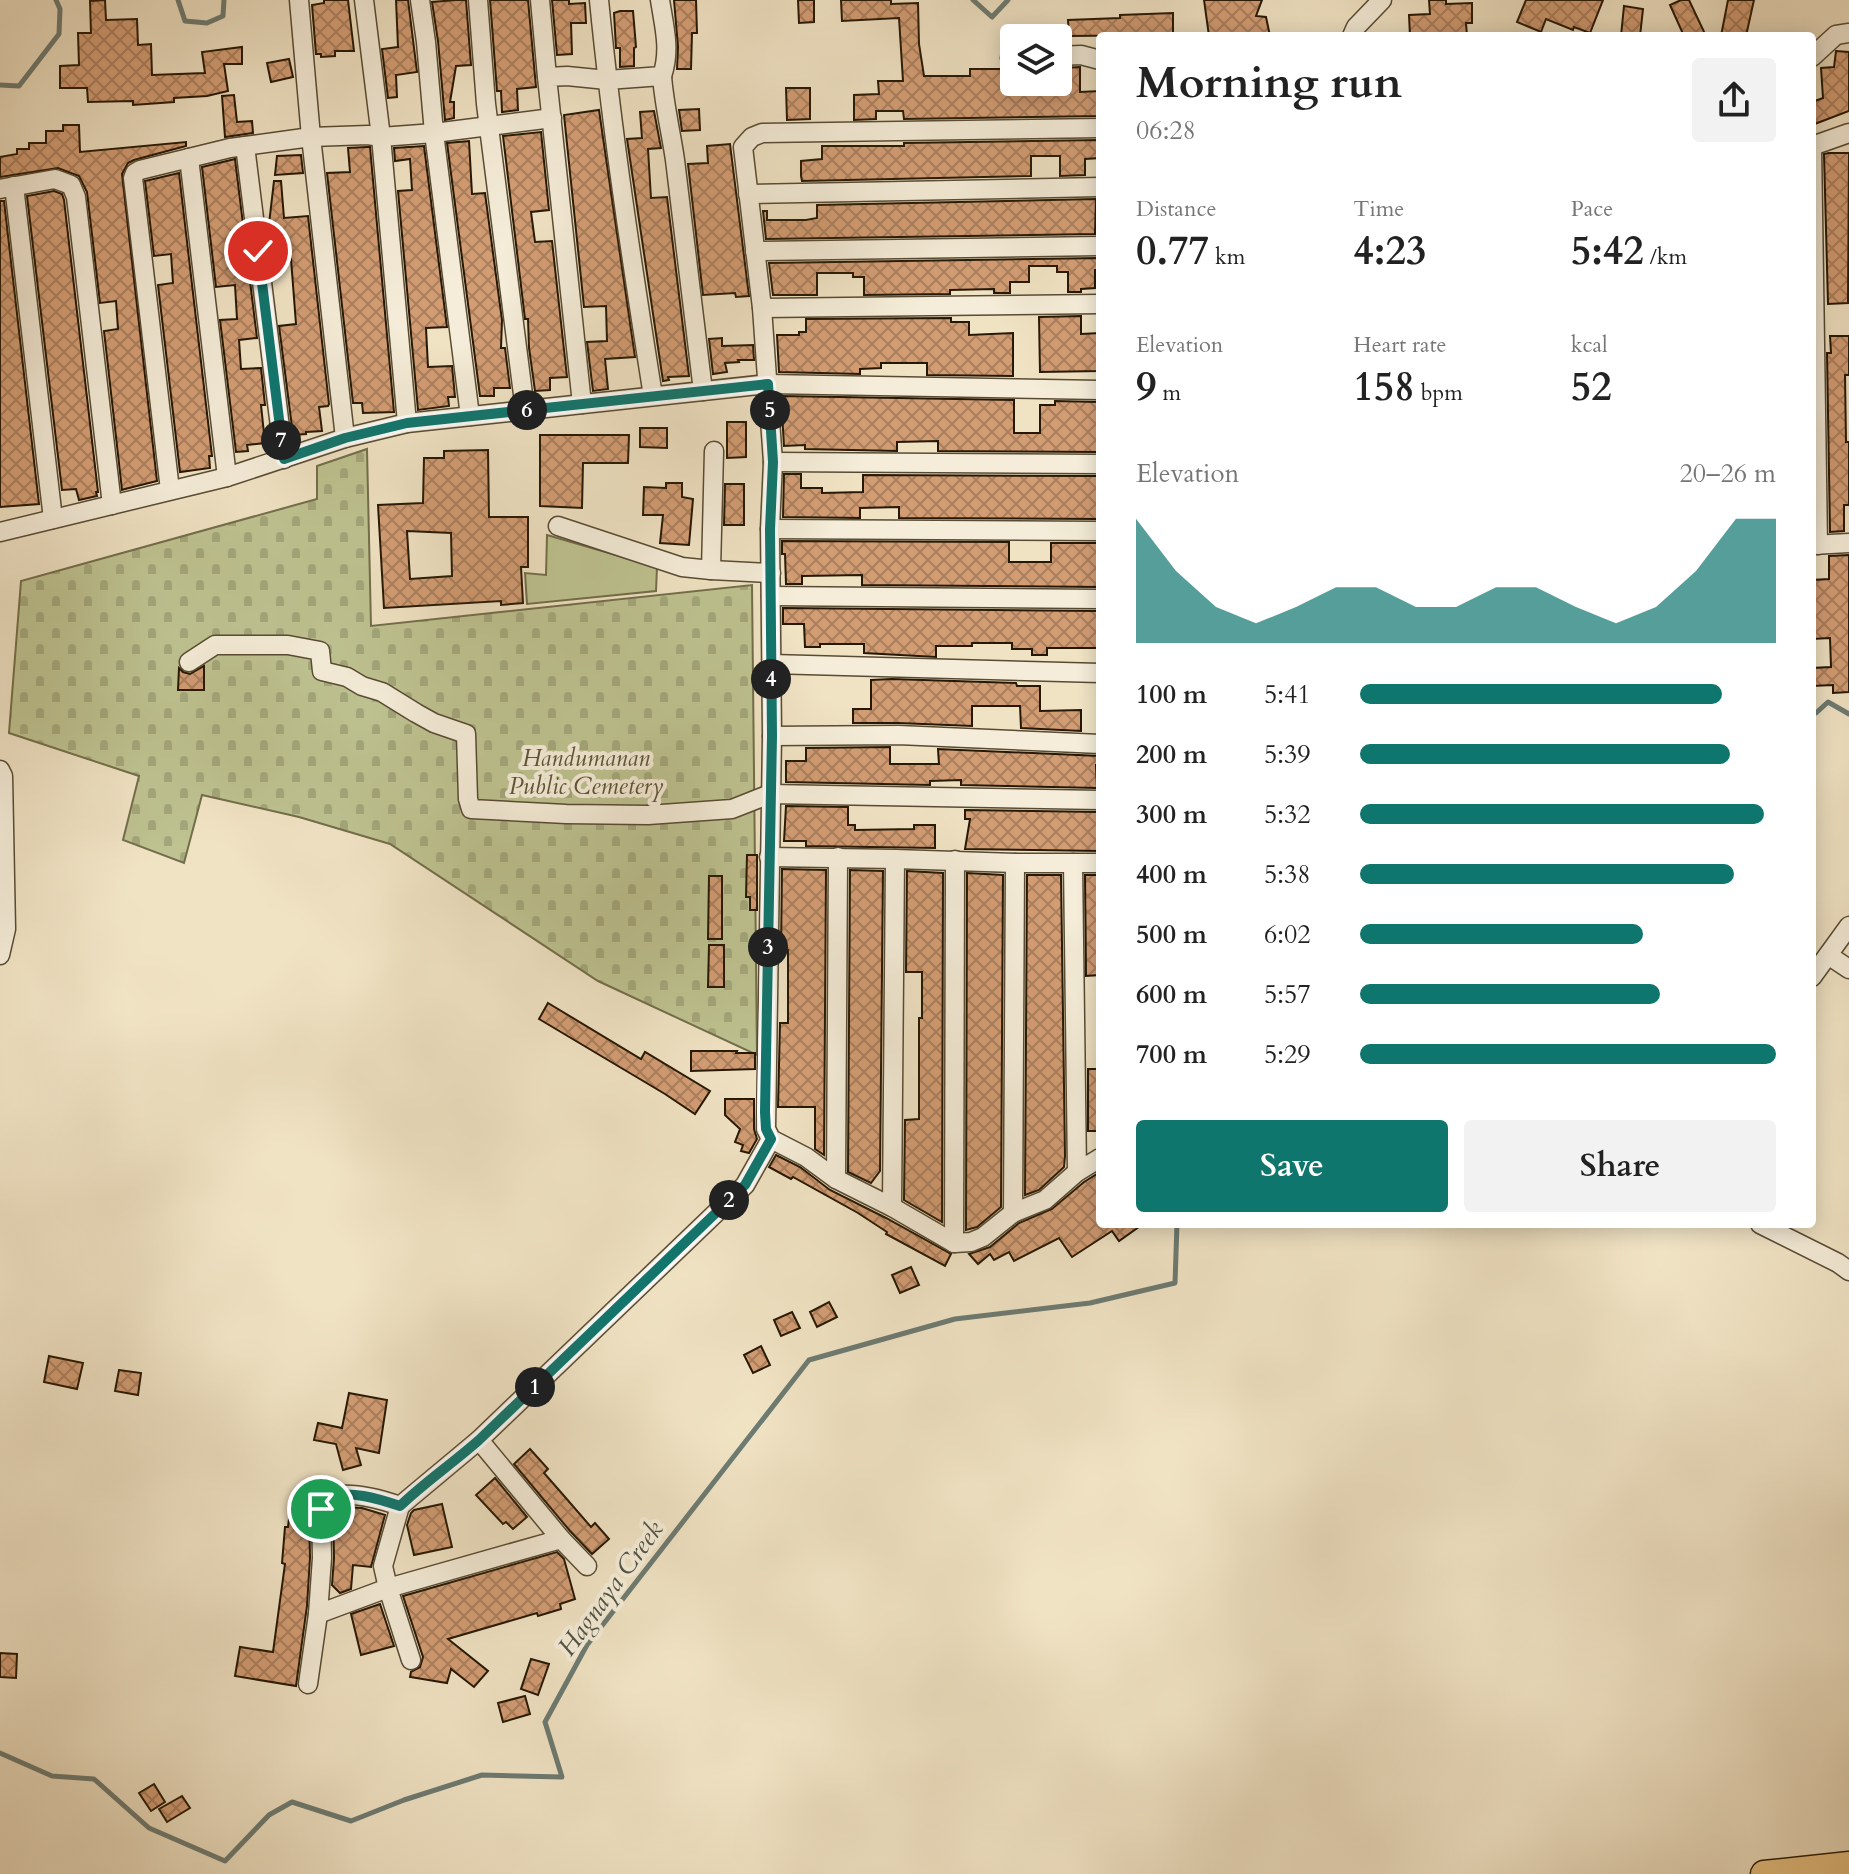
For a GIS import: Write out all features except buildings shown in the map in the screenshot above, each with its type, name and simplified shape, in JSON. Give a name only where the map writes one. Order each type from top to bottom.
[{"type":"highway","points":[[1764,1874],[1849,1865]]},
{"type":"street","points":[[299,0],[345,438]]},
{"type":"street","points":[[364,0],[381,137],[407,423]]},
{"type":"street","points":[[420,0],[470,416]]},
{"type":"street","points":[[478,0],[486,104],[525,410]]},
{"type":"street","points":[[540,0],[582,404]]},
{"type":"street","points":[[599,0],[629,244],[653,396]]},
{"type":"street","points":[[660,0],[667,44],[662,76],[664,105],[671,131],[703,391]]},
{"type":"street","points":[[1354,32],[1382,0]]},
{"type":"street","points":[[1816,53],[1836,35],[1849,33]]},
{"type":"street","points":[[1072,55],[1096,59]]},
{"type":"street","points":[[547,77],[607,80],[662,76]]},
{"type":"street","points":[[170,490],[133,178],[140,170],[245,146],[311,137],[434,133],[552,118]]},
{"type":"street","points":[[1096,128],[762,133],[752,137],[743,147],[762,308],[773,462],[766,1129],[771,1139],[806,1157],[836,1179],[954,1243],[971,1242],[983,1237],[1013,1213],[1045,1200],[1077,1172],[1096,1160]]},
{"type":"street","points":[[1816,145],[1849,133]]},
{"type":"street","points":[[245,146],[284,459]]},
{"type":"street","points":[[189,158],[227,477]]},
{"type":"street","points":[[53,519],[7,187],[55,179],[71,185],[76,197],[112,505]]},
{"type":"street","points":[[748,194],[1096,187]]},
{"type":"street","points":[[755,251],[1096,246]]},
{"type":"street","points":[[762,308],[1096,304]]},
{"type":"street","points":[[0,532],[227,477],[345,438],[407,423],[768,384],[1096,390]]},
{"type":"street","points":[[711,570],[714,451]]},
{"type":"street","points":[[773,462],[1096,464]]},
{"type":"street","points":[[558,526],[682,567],[771,573]]},
{"type":"street","points":[[770,529],[1096,531]]},
{"type":"street","points":[[1816,545],[1849,543]]},
{"type":"street","points":[[771,596],[1096,599]]},
{"type":"street","points":[[189,662],[215,645],[288,645],[320,651],[322,671],[347,677],[382,692],[434,723],[466,734],[471,809],[648,815],[732,809],[770,794],[1096,800]]},
{"type":"street","points":[[771,664],[1096,673]]},
{"type":"street","points":[[772,736],[898,735],[1096,744]]},
{"type":"street","points":[[0,770],[3,776],[6,929],[0,955]]},
{"type":"street","points":[[769,857],[1096,863]]},
{"type":"street","points":[[836,1179],[838,857]]},
{"type":"street","points":[[892,1207],[895,859]]},
{"type":"street","points":[[954,1243],[955,860]]},
{"type":"street","points":[[1013,1213],[1015,863]]},
{"type":"street","points":[[1073,863],[1077,1172]]},
{"type":"street","points":[[1816,972],[1849,926]]},
{"type":"street","points":[[1828,955],[1849,969]]},
{"type":"street","points":[[411,1660],[383,1566],[400,1506],[479,1440],[745,1185],[771,1139]]},
{"type":"street","points":[[1768,1228],[1849,1271]]},
{"type":"street","points":[[479,1440],[587,1566]]},
{"type":"street","points":[[308,1684],[318,1614],[321,1509],[327,1498],[338,1493],[380,1499],[400,1506]]},
{"type":"street","points":[[318,1614],[388,1588],[561,1539]]},
{"type":"green space","name":"Handumanan Public Cemetery","points":[[367,449],[371,626],[752,585],[757,1055],[598,981],[390,844],[299,817],[202,795],[184,863],[123,840],[139,776],[9,733],[21,581],[317,499],[317,466]]},
{"type":"green space","points":[[547,535],[657,567],[656,591],[527,604],[525,573],[546,575]]},
{"type":"waterway","points":[[0,85],[19,86],[59,34],[60,9],[56,0]]},
{"type":"waterway","points":[[178,0],[185,21],[207,23],[223,16],[224,0]]},
{"type":"waterway","points":[[973,0],[992,17],[1008,0]]},
{"type":"waterway","name":"Hagnaya Creek","points":[[1816,713],[1828,702],[1849,714]]},
{"type":"waterway","name":"Hagnaya Creek","points":[[0,1753],[52,1776],[94,1779],[149,1828],[225,1861],[269,1815],[292,1802],[351,1821],[482,1775],[562,1777],[545,1722],[587,1645],[809,1360],[955,1319],[1090,1303],[1175,1283],[1177,1228]]},
{"type":"route","points":[[258,251],[284,459],[345,438],[407,423],[768,384],[773,462],[765,1112],[766,1129],[771,1139],[745,1185],[450,1465],[400,1506],[380,1499],[338,1493],[327,1498],[321,1509]]}]
